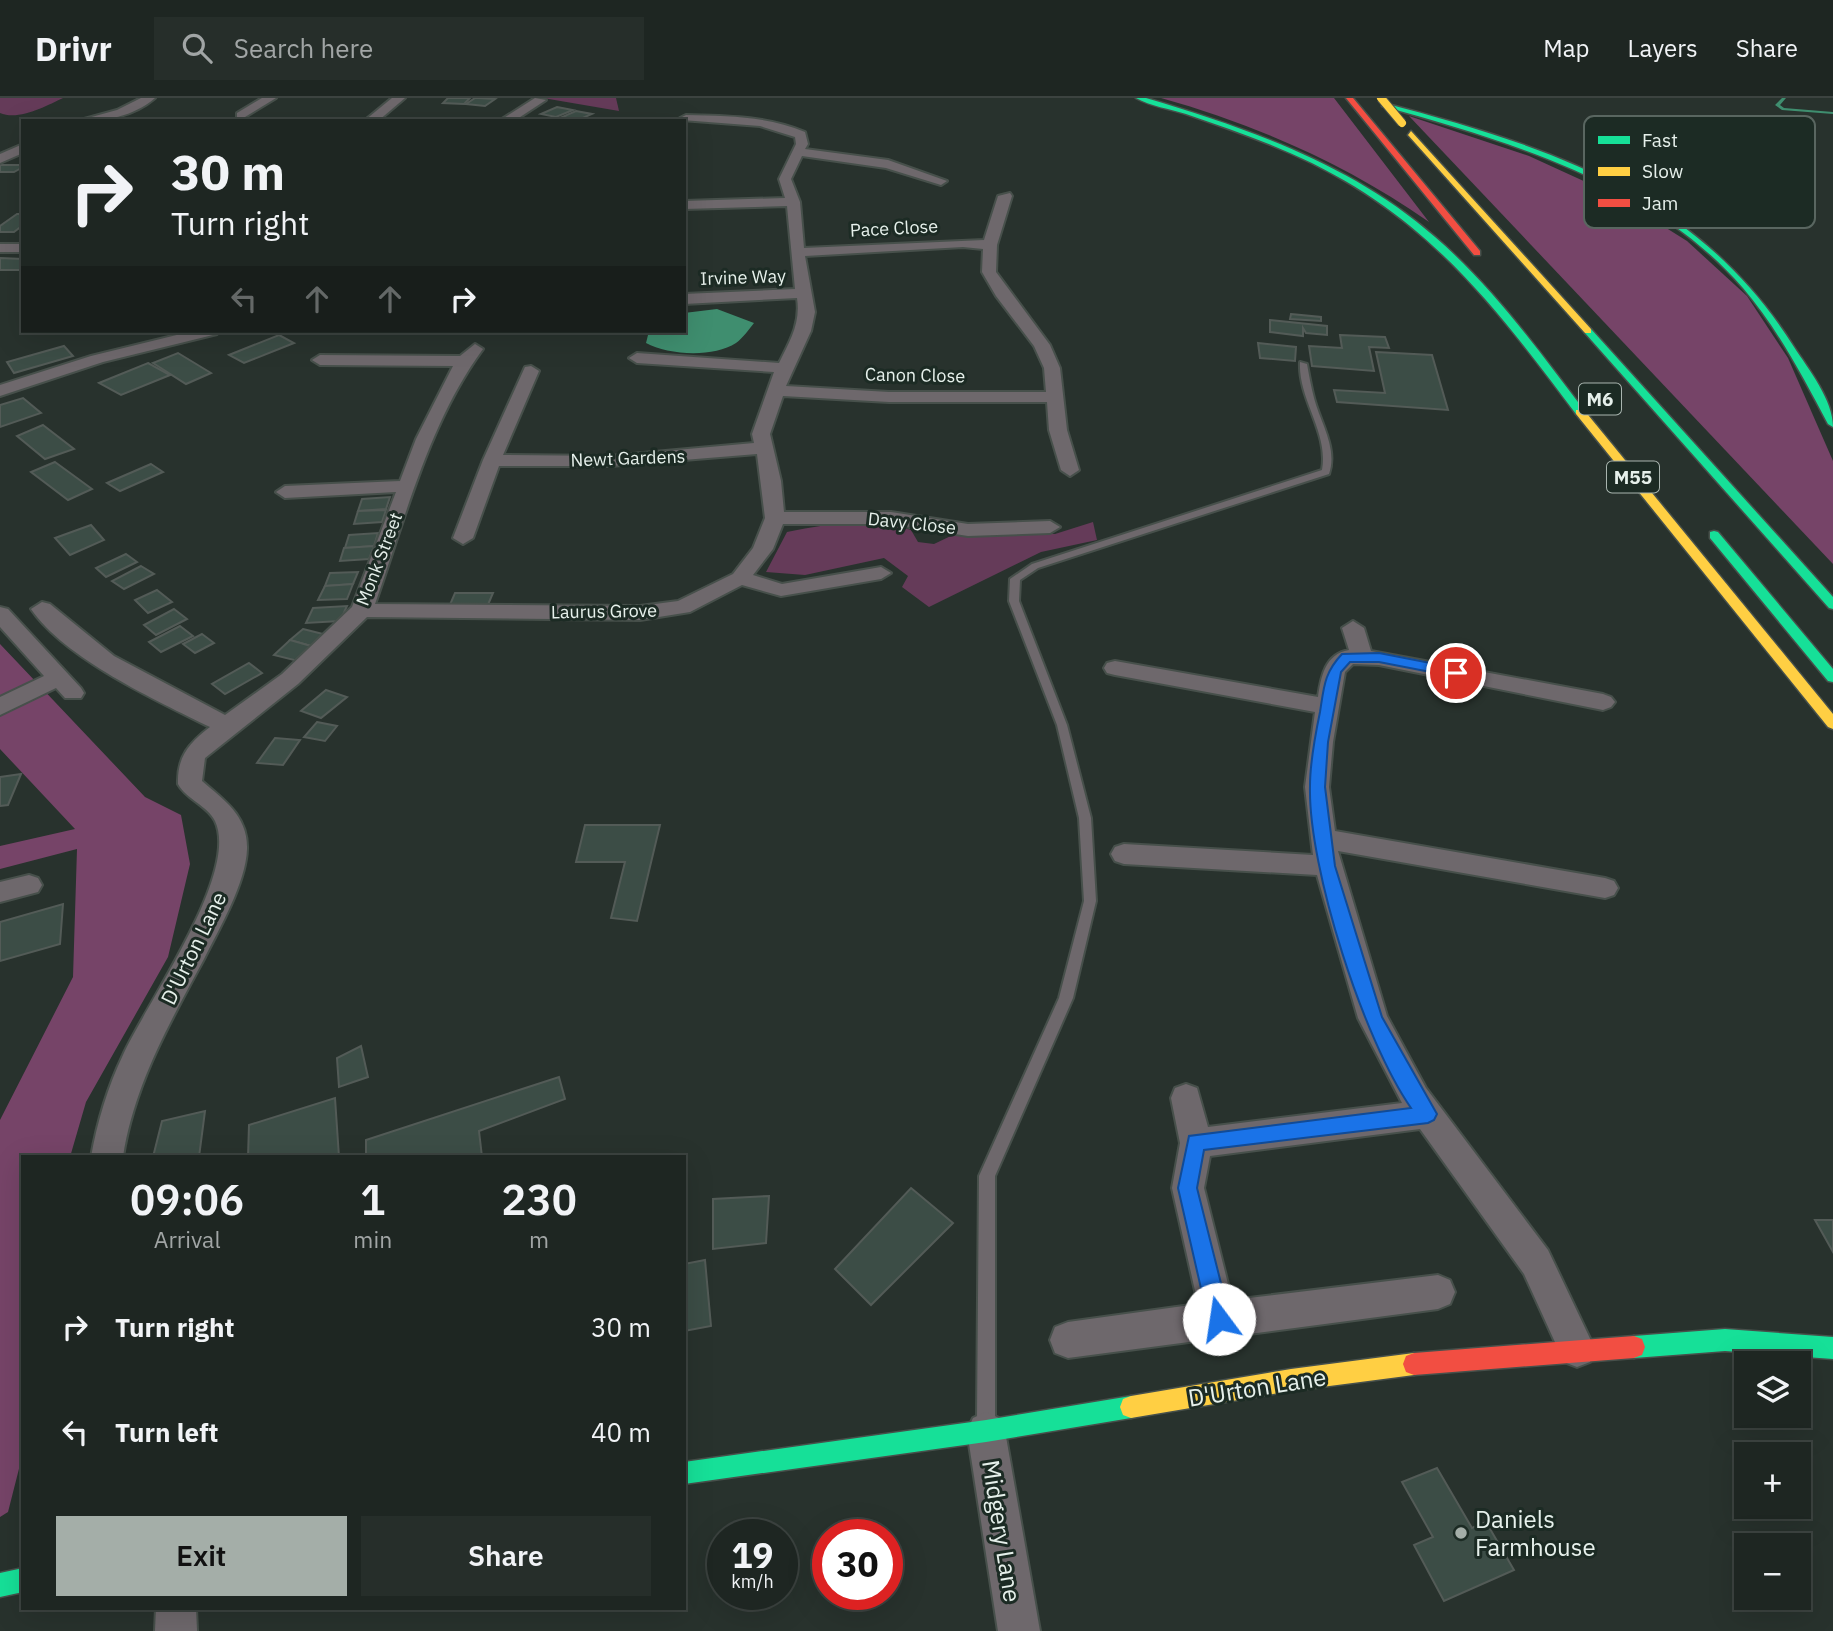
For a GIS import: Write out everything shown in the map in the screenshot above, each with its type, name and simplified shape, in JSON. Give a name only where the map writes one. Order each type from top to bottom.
[{"type":"main road","name":"M55","points":[[1139,98],[1247,134],[1327,169],[1381,200],[1437,242],[1469,275],[1528,345],[1833,724]]},
{"type":"main road","points":[[1349,98],[1489,267]]},
{"type":"main road","points":[[1358,98],[1462,128],[1542,157],[1584,176]]},
{"type":"main road","name":"M6","points":[[1381,98],[1833,605]]},
{"type":"main road","points":[[1680,228],[1727,265],[1761,304],[1791,349],[1833,424]]},
{"type":"main road","points":[[1705,525],[1833,678]]},
{"type":"main road","name":"D'Urton Lane","points":[[686,1473],[986,1431],[1291,1380],[1439,1361],[1725,1340],[1833,1348]]},
{"type":"main road","points":[[0,1585],[21,1580]]},
{"type":"street","points":[[92,119],[121,113],[149,98]]},
{"type":"street","points":[[241,115],[270,98]]},
{"type":"street","points":[[372,119],[398,98]]},
{"type":"street","points":[[508,119],[540,100]]},
{"type":"street","points":[[686,118],[793,125],[801,135],[802,144],[797,152],[871,156],[941,181]]},
{"type":"street","points":[[4,158],[21,149]]},
{"type":"street","name":"Laurus Grove","points":[[362,610],[640,613],[683,607],[740,578],[763,549],[775,518],[772,481],[761,434],[776,391],[803,331],[807,312],[793,202],[785,179],[797,152]]},
{"type":"street","points":[[1005,196],[990,245],[989,272],[1000,293],[1042,345],[1052,368],[1052,397],[1070,470]]},
{"type":"street","points":[[686,205],[793,202]]},
{"type":"street","name":"Pace Close","points":[[800,252],[990,245]]},
{"type":"street","points":[[0,248],[21,248]]},
{"type":"street","name":"Irvine Way","points":[[686,299],[771,297],[803,293]]},
{"type":"street","points":[[0,391],[97,359],[203,333]]},
{"type":"street","points":[[320,360],[469,355]]},
{"type":"street","name":"Monk Street","points":[[197,751],[290,679],[362,610],[425,439],[469,355]]},
{"type":"street","points":[[637,358],[785,369]]},
{"type":"street","points":[[463,538],[492,460],[531,371]]},
{"type":"street","name":"Canon Close","points":[[776,391],[889,397],[1052,397]]},
{"type":"street","name":"Newt Gardens","points":[[492,460],[610,461],[763,449]]},
{"type":"street","points":[[285,492],[406,486]]},
{"type":"street","name":"Davy Close","points":[[775,518],[891,518],[968,530],[1050,527]]},
{"type":"street","points":[[740,578],[781,590],[881,573]]},
{"type":"street","points":[[41,609],[69,637],[100,659],[227,726]]},
{"type":"street","points":[[0,614],[65,685],[0,707]]},
{"type":"street","points":[[1353,628],[1362,657]]},
{"type":"street","points":[[1577,1349],[1536,1262],[1415,1098],[1373,1018],[1327,866],[1317,787],[1334,670],[1347,657],[1379,658],[1532,678],[1602,702]]},
{"type":"street","points":[[1115,668],[1328,707]]},
{"type":"street","name":"D'Urton Lane","points":[[107,1155],[111,1133],[136,1059],[218,905],[234,849],[227,816],[190,784],[188,765],[197,751]]},
{"type":"street","points":[[1323,839],[1605,888]]},
{"type":"street","points":[[1124,855],[1327,866]]},
{"type":"street","points":[[0,892],[29,885]]},
{"type":"street","points":[[1186,1098],[1196,1143],[1188,1188],[1219,1319]]},
{"type":"street","points":[[1196,1143],[1428,1114]]},
{"type":"street","points":[[1068,1340],[1438,1292]]},
{"type":"street","name":"Midgery Lane","points":[[986,1431],[1019,1631]]},
{"type":"street","points":[[176,1610],[176,1631]]},
{"type":"lane","points":[[986,1431],[986,1176],[1066,998],[1090,901],[1085,817],[1062,725],[1014,601],[1016,579],[1035,566],[1326,472],[1326,443],[1310,402],[1303,364]]},
{"type":"shaded area","points":[[0,98],[63,98],[32,112],[7,115],[0,113]]},
{"type":"shaded area","points":[[543,98],[616,98],[619,111]]},
{"type":"shaded area","points":[[1161,98],[1334,98],[1429,222],[1366,182],[1301,149],[1232,121]]},
{"type":"shaded area","points":[[1409,116],[1529,156],[1584,181],[1584,228],[1666,228],[1687,241],[1747,296],[1788,358],[1833,461],[1833,564]]},
{"type":"shaded area","points":[[717,309],[754,323],[736,343],[715,351],[678,352],[646,343],[648,333],[686,333],[686,313]]},
{"type":"shaded area","points":[[1093,522],[1097,540],[1041,552],[929,607],[902,587],[908,576],[884,558],[805,575],[766,572],[787,532],[817,526],[865,523],[896,526],[911,530],[918,542],[934,544],[955,534],[1055,534]]},
{"type":"shaded area","points":[[0,644],[145,797],[181,815],[190,864],[168,957],[86,1102],[71,1155],[21,1155],[21,1461],[8,1512],[0,1517],[0,1120],[73,977],[77,849],[0,869],[0,846],[75,829],[0,749]]},
{"type":"building","points":[[448,98],[470,98],[464,104],[443,103]]},
{"type":"building","points":[[475,98],[495,99],[485,106],[466,104]]},
{"type":"building","points":[[557,107],[573,110],[556,117],[541,114]]},
{"type":"building","points":[[576,111],[592,114],[580,119],[562,117]]},
{"type":"building","points":[[0,165],[21,165],[21,168],[14,172],[0,172]]},
{"type":"building","points":[[21,214],[21,227],[14,232],[0,232],[0,226]]},
{"type":"building","points":[[0,258],[21,259],[21,270],[0,270]]},
{"type":"building","points":[[1291,314],[1321,317],[1321,321],[1290,319]]},
{"type":"building","points":[[1270,320],[1327,326],[1327,335],[1306,333],[1303,328],[1303,336],[1270,332]]},
{"type":"building","points":[[279,335],[294,343],[244,363],[229,355]]},
{"type":"building","points":[[1340,335],[1385,337],[1389,348],[1369,347],[1374,371],[1312,366],[1309,346],[1342,348]]},
{"type":"building","points":[[1258,343],[1296,347],[1295,361],[1260,358]]},
{"type":"building","points":[[64,346],[73,356],[14,373],[7,362]]},
{"type":"building","points":[[1376,352],[1432,355],[1448,410],[1337,402],[1334,390],[1385,393]]},
{"type":"building","points":[[178,353],[211,373],[186,384],[153,363]]},
{"type":"building","points":[[148,363],[170,375],[121,395],[99,383]]},
{"type":"building","points":[[23,398],[41,413],[0,427],[0,405]]},
{"type":"building","points":[[43,425],[74,449],[45,459],[17,436]]},
{"type":"building","points":[[55,462],[92,489],[68,500],[31,472]]},
{"type":"building","points":[[151,464],[163,472],[120,491],[107,483]]},
{"type":"building","points":[[390,497],[386,509],[358,511],[362,499]]},
{"type":"building","points":[[386,510],[382,522],[354,524],[358,511]]},
{"type":"building","points":[[91,525],[104,540],[70,555],[55,538]]},
{"type":"building","points":[[378,533],[374,546],[345,548],[349,535]]},
{"type":"building","points":[[374,546],[369,559],[340,561],[344,548]]},
{"type":"building","points":[[126,554],[137,562],[106,577],[96,568]]},
{"type":"building","points":[[141,566],[154,574],[124,589],[112,581]]},
{"type":"building","points":[[358,572],[353,584],[325,586],[330,573]]},
{"type":"building","points":[[353,584],[347,599],[318,600],[325,586]]},
{"type":"building","points":[[157,590],[172,602],[148,613],[135,600]]},
{"type":"building","points":[[455,593],[493,593],[487,607],[449,607]]},
{"type":"building","points":[[347,606],[340,621],[306,623],[313,608]]},
{"type":"building","points":[[174,609],[187,619],[156,635],[144,625]]},
{"type":"building","points":[[180,626],[193,636],[161,652],[149,642]]},
{"type":"building","points":[[303,629],[331,636],[318,648],[290,640]]},
{"type":"building","points":[[202,634],[214,643],[195,653],[183,644]]},
{"type":"building","points":[[290,640],[318,648],[302,662],[274,655]]},
{"type":"building","points":[[249,663],[262,673],[225,694],[212,684]]},
{"type":"building","points":[[326,690],[347,697],[321,718],[301,711]]},
{"type":"building","points":[[317,722],[337,726],[325,741],[304,737]]},
{"type":"building","points":[[275,738],[300,740],[283,765],[257,763]]},
{"type":"building","points":[[21,774],[8,805],[0,806],[0,777]]},
{"type":"building","points":[[585,825],[660,825],[637,921],[611,918],[625,862],[576,862]]},
{"type":"building","points":[[63,904],[60,944],[0,961],[0,922]]},
{"type":"building","points":[[361,1046],[368,1077],[339,1087],[337,1058]]},
{"type":"building","points":[[559,1077],[565,1099],[479,1131],[482,1155],[366,1155],[366,1140]]},
{"type":"building","points":[[335,1098],[339,1155],[248,1155],[249,1125]]},
{"type":"building","points":[[205,1111],[199,1155],[154,1155],[162,1121]]},
{"type":"building","points":[[911,1188],[953,1223],[871,1305],[835,1269]]},
{"type":"building","points":[[769,1196],[766,1243],[713,1249],[713,1199]]},
{"type":"building","points":[[1815,1220],[1833,1220],[1833,1252]]},
{"type":"building","points":[[705,1260],[711,1326],[686,1331],[686,1264]]},
{"type":"building","name":"Daniels Farmhouse","points":[[1437,1468],[1472,1528],[1486,1522],[1514,1570],[1444,1601],[1414,1545],[1433,1537],[1402,1482]]},
{"type":"waterway","points":[[1784,98],[1777,105],[1783,109],[1833,113]]},
{"type":"traffic: fast","points":[[1139,98],[1217,122],[1294,152],[1367,190],[1401,213],[1433,239],[1474,279],[1511,322],[1580,412]]},
{"type":"traffic: fast","points":[[1384,105],[1481,133],[1584,172]]},
{"type":"traffic: fast","points":[[1682,228],[1709,249],[1758,301],[1793,352],[1833,424]]},
{"type":"traffic: fast","points":[[1588,331],[1833,605]]},
{"type":"traffic: fast","points":[[1714,535],[1833,678]]},
{"type":"traffic: fast","points":[[1634,1347],[1725,1340],[1833,1348]]},
{"type":"traffic: fast","points":[[686,1473],[986,1431],[1131,1407]]},
{"type":"traffic: fast","points":[[0,1585],[21,1580]]},
{"type":"traffic: slow","points":[[1381,98],[1402,123]]},
{"type":"traffic: slow","points":[[1411,133],[1588,331]]},
{"type":"traffic: slow","points":[[1580,412],[1833,724]]},
{"type":"traffic: slow","points":[[1131,1407],[1291,1380],[1414,1364]]},
{"type":"traffic: jam","points":[[1349,98],[1477,253]]},
{"type":"traffic: jam","points":[[1414,1364],[1634,1347]]},
{"type":"place","name":"Daniels Farmhouse","points":[[1461,1533]]},
{"type":"route","points":[[1219,1319],[1188,1188],[1196,1143],[1428,1114],[1415,1098],[1373,1018],[1327,866],[1317,787],[1321,742],[1334,670],[1347,657],[1379,658],[1456,673]]}]
